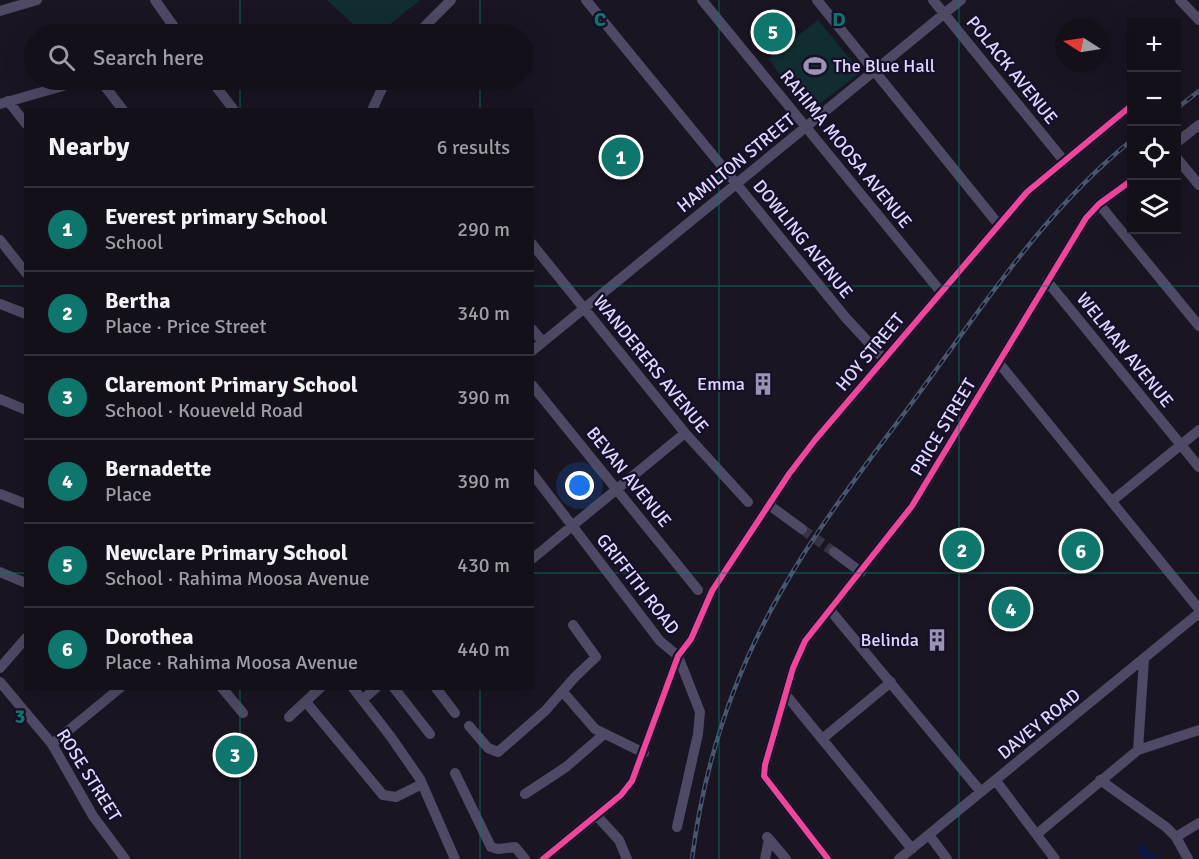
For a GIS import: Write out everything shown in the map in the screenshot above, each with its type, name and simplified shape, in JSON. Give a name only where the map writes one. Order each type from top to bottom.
[{"type":"street","points":[[0,11],[38,0]]},
{"type":"street","points":[[155,0],[172,24]]},
{"type":"street","points":[[427,24],[451,0]]},
{"type":"street","name":"DOWLING AVENUE","points":[[586,0],[846,318],[883,358]]},
{"type":"street","name":"RAHIMA MOOSA AVENUE","points":[[702,0],[941,292]]},
{"type":"street","points":[[817,0],[999,225]]},
{"type":"street","name":"POLACK AVENUE","points":[[933,0],[1064,161]]},
{"type":"street","name":"HAMILTON STREET","points":[[534,349],[961,0]]},
{"type":"street","points":[[1180,0],[1199,20]]},
{"type":"street","points":[[24,122],[4,102],[48,90]]},
{"type":"street","points":[[108,90],[121,108]]},
{"type":"street","points":[[219,90],[233,108]]},
{"type":"street","points":[[373,108],[381,90]]},
{"type":"street","name":"HOY STREET","points":[[543,859],[628,787],[644,753],[678,656],[691,639],[712,591],[795,466],[883,358],[1033,186],[1127,108]]},
{"type":"street","points":[[1181,139],[1199,125]]},
{"type":"street","points":[[1181,163],[1199,185]]},
{"type":"street","name":"PRICE STREET","points":[[786,695],[800,649],[912,506],[1086,218],[1099,204],[1127,183]]},
{"type":"street","points":[[1099,204],[1199,326]]},
{"type":"street","points":[[0,240],[24,270]]},
{"type":"street","name":"WANDERERS AVENUE","points":[[534,246],[686,433],[748,502]]},
{"type":"street","name":"WELMAN AVENUE","points":[[1047,281],[1199,467]]},
{"type":"street","points":[[0,304],[24,313]]},
{"type":"street","points":[[534,331],[543,342]]},
{"type":"street","points":[[999,363],[1199,611]]},
{"type":"street","name":"BEVAN AVENUE","points":[[534,387],[699,590]]},
{"type":"street","points":[[0,399],[24,409]]},
{"type":"street","points":[[1112,501],[1199,430]]},
{"type":"street","points":[[534,557],[686,433]]},
{"type":"street","name":"GRIFFITH ROAD","points":[[534,476],[660,641],[678,656],[698,702],[700,722],[677,827]]},
{"type":"street","points":[[0,494],[24,503]]},
{"type":"street","points":[[769,505],[802,529]]},
{"type":"street","points":[[834,552],[861,572]]},
{"type":"street","points":[[0,572],[24,582]]},
{"type":"street","points":[[830,610],[981,792]]},
{"type":"street","name":"DAVEY ROAD","points":[[899,859],[1144,659],[1199,611]]},
{"type":"street","points":[[469,726],[488,748],[498,753],[523,732],[596,657],[573,625]]},
{"type":"street","points":[[0,668],[24,640]]},
{"type":"street","points":[[1138,750],[1144,659]]},
{"type":"street","name":"ROSE STREET","points":[[0,682],[52,744],[93,816],[125,859]]},
{"type":"street","points":[[822,739],[891,682]]},
{"type":"street","points":[[52,744],[118,690]]},
{"type":"street","points":[[224,690],[243,712]]},
{"type":"street","points":[[289,717],[318,690]]},
{"type":"street","points":[[354,690],[402,751],[422,784],[455,859]]},
{"type":"street","points":[[362,700],[374,690]]},
{"type":"street","points":[[396,690],[430,734]]},
{"type":"street","points":[[438,690],[455,713]]},
{"type":"street","points":[[563,692],[595,729],[603,735],[644,753]]},
{"type":"street","points":[[786,695],[912,849]]},
{"type":"street","points":[[786,695],[765,765],[764,776],[828,859]]},
{"type":"street","points":[[306,702],[383,795],[396,797],[422,784]]},
{"type":"street","points":[[1037,834],[1138,750],[1199,730]]},
{"type":"street","points":[[525,794],[566,767],[603,735]]},
{"type":"street","points":[[455,773],[491,847],[498,849],[515,847],[525,859]]},
{"type":"street","points":[[1100,780],[1176,837],[1188,859]]},
{"type":"street","points":[[996,781],[1055,859]]},
{"type":"street","points":[[596,815],[619,840],[627,859]]},
{"type":"street","points":[[1176,837],[1199,823]]},
{"type":"street","points":[[929,835],[947,859]]},
{"type":"street","points":[[765,859],[767,837],[786,859]]},
{"type":"green space","points":[[327,0],[420,0],[390,24],[353,24]]},
{"type":"green space","name":"The Blue Hall","points":[[818,20],[861,72],[809,112],[768,59]]},
{"type":"waterway","points":[[1141,849],[1152,859]]},
{"type":"tunnel","points":[[802,529],[834,552]]},
{"type":"railway","points":[[1181,105],[1199,91]]},
{"type":"railway","points":[[692,859],[704,789],[724,720],[749,654],[799,562],[855,480],[1025,250],[1075,192],[1127,144]]},
{"type":"cycle path","points":[[543,859],[621,795],[632,781],[678,656],[691,639],[712,591],[789,474],[815,440],[1027,192],[1127,109]]},
{"type":"cycle path","points":[[828,859],[764,776],[765,765],[793,668],[805,641],[912,506],[1086,218],[1099,204],[1127,184]]},
{"type":"place","name":"Newclare Primary School","points":[[773,32]]},
{"type":"place","name":"The Blue Hall","points":[[815,66]]},
{"type":"place","name":"Everest primary School","points":[[621,157]]},
{"type":"place","name":"Emma","points":[[763,384]]},
{"type":"place","name":"Bertha","points":[[962,550]]},
{"type":"place","name":"Dorothea","points":[[1081,551]]},
{"type":"place","name":"Bernadette","points":[[1011,609]]},
{"type":"place","name":"Belinda","points":[[937,640]]},
{"type":"place","name":"Claremont Primary School","points":[[235,755]]}]
